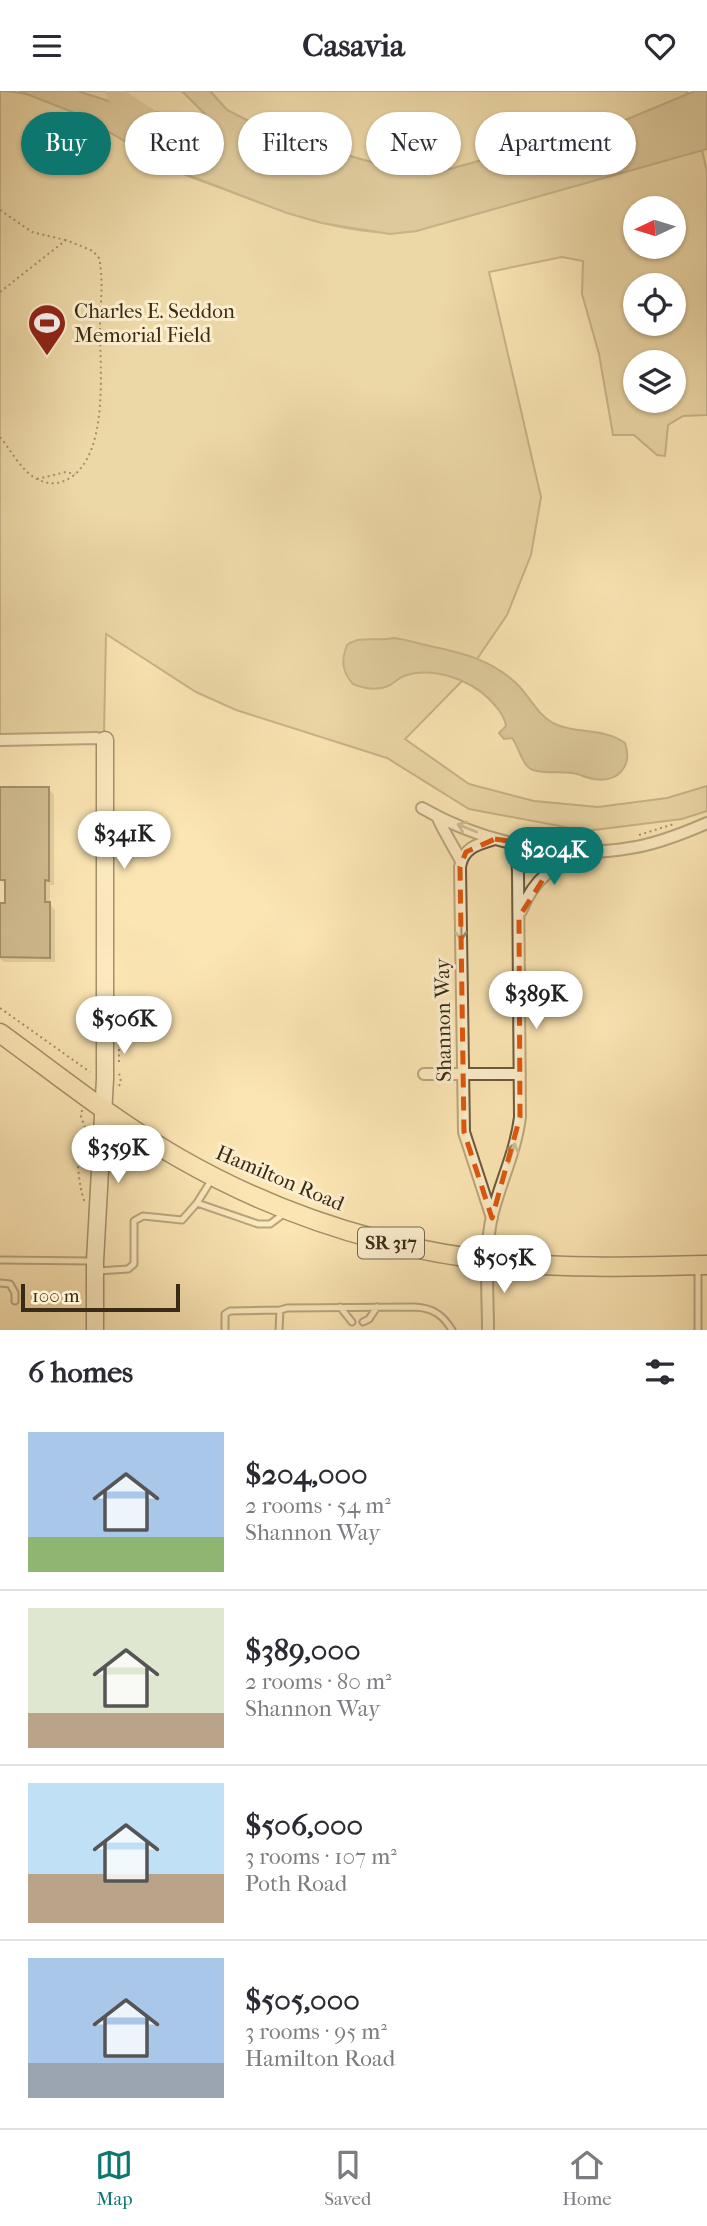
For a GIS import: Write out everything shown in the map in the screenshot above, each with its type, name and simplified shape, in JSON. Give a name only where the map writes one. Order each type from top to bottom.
[{"type":"main road","name":"Hamilton Road","points":[[0,1033],[145,1137],[213,1176],[288,1210],[376,1239],[421,1250],[488,1260],[547,1265],[702,1265]]},
{"type":"street","points":[[0,740],[105,740],[107,955],[95,1330]]},
{"type":"street","points":[[422,808],[438,818],[495,839],[582,852],[642,846],[707,823]]},
{"type":"street","points":[[438,818],[438,824],[449,837],[461,862]]},
{"type":"street","points":[[461,862],[470,848],[495,839]]},
{"type":"street","name":"Shannon Way","points":[[488,1330],[488,1260],[492,1218],[519,1128],[519,917],[517,858],[512,843]]},
{"type":"street","name":"Shannon Way","points":[[519,917],[527,898],[543,875],[582,852]]},
{"type":"street","name":"Shannon Way","points":[[461,862],[464,1132],[492,1218]]},
{"type":"street","points":[[424,1074],[520,1074]]},
{"type":"lane","points":[[0,1260],[128,1269],[134,1264],[134,1221],[143,1216],[182,1220],[197,1203],[213,1176]]},
{"type":"lane","points":[[197,1203],[258,1224],[276,1222],[288,1210]]},
{"type":"lane","points":[[698,1330],[702,1265]]},
{"type":"lane","points":[[0,1283],[10,1285],[15,1293],[15,1301]]},
{"type":"lane","points":[[341,1307],[352,1322]]},
{"type":"lane","points":[[363,1322],[369,1319],[377,1307]]},
{"type":"lane","points":[[225,1330],[225,1314],[229,1311],[377,1307],[428,1308],[439,1314],[452,1330]]},
{"type":"lane","points":[[279,1330],[280,1310]]},
{"type":"lane","points":[[698,1320],[707,1320]]},
{"type":"path","points":[[0,210],[32,232],[66,240],[93,251],[100,263],[99,414],[88,457],[75,474],[67,480],[53,484],[36,479],[0,437]]},
{"type":"path","points":[[0,292],[66,240]]},
{"type":"path","points":[[36,479],[66,472],[75,474]]},
{"type":"path","points":[[638,835],[684,821]]},
{"type":"path","points":[[0,1009],[91,1073]]},
{"type":"highlighted area","points":[[495,839],[582,852],[549,870],[519,917],[520,1117],[492,1218],[464,1132],[460,867],[466,852]]},
{"type":"shaded area","points":[[0,91],[23,93],[73,112],[21,112],[21,175],[111,175],[111,133],[125,141],[125,175],[187,175],[301,217],[370,232],[416,231],[614,175],[636,175],[636,169],[702,150],[707,172],[707,415],[683,416],[668,425],[665,456],[657,455],[634,435],[613,435],[599,354],[582,294],[583,261],[562,257],[489,272],[541,497],[531,555],[507,615],[462,681],[405,739],[469,784],[534,801],[598,807],[667,798],[707,786],[707,811],[682,819],[586,831],[469,809],[387,758],[236,710],[196,692],[106,634],[104,734],[0,735]]},
{"type":"shaded area","points":[[19,91],[77,91],[155,112],[125,112],[125,141],[111,133],[111,112],[72,112]]},
{"type":"shaded area","points":[[77,91],[182,91],[203,112],[155,112]]},
{"type":"shaded area","points":[[182,91],[210,91],[227,110],[238,116],[238,175],[352,175],[352,157],[366,161],[366,175],[461,175],[461,166],[475,162],[475,175],[615,175],[416,231],[390,234],[322,223],[287,213],[188,175],[224,175],[224,112],[203,112]]},
{"type":"shaded area","points":[[210,91],[687,91],[688,94],[636,116],[636,112],[475,112],[475,162],[461,166],[461,112],[366,112],[366,161],[352,157],[352,112],[238,112],[238,116],[227,110]]},
{"type":"shaded area","points":[[695,91],[707,91],[707,149],[636,169],[636,116]]},
{"type":"shaded area","points":[[394,638],[465,655],[498,669],[517,684],[538,710],[553,723],[608,735],[625,743],[625,766],[616,775],[603,780],[529,768],[512,738],[504,739],[499,733],[506,726],[495,705],[481,692],[449,676],[415,673],[376,689],[353,684],[344,666],[347,645],[363,639]]},
{"type":"building","points":[[0,787],[49,787],[49,881],[45,880],[45,902],[50,902],[50,958],[0,957],[0,903],[5,903],[5,880],[0,880]]},
{"type":"waterway","points":[[115,91],[118,98],[140,112]]},
{"type":"place","name":"Charles E. Seddon Memorial Field","points":[[47,357]]}]
